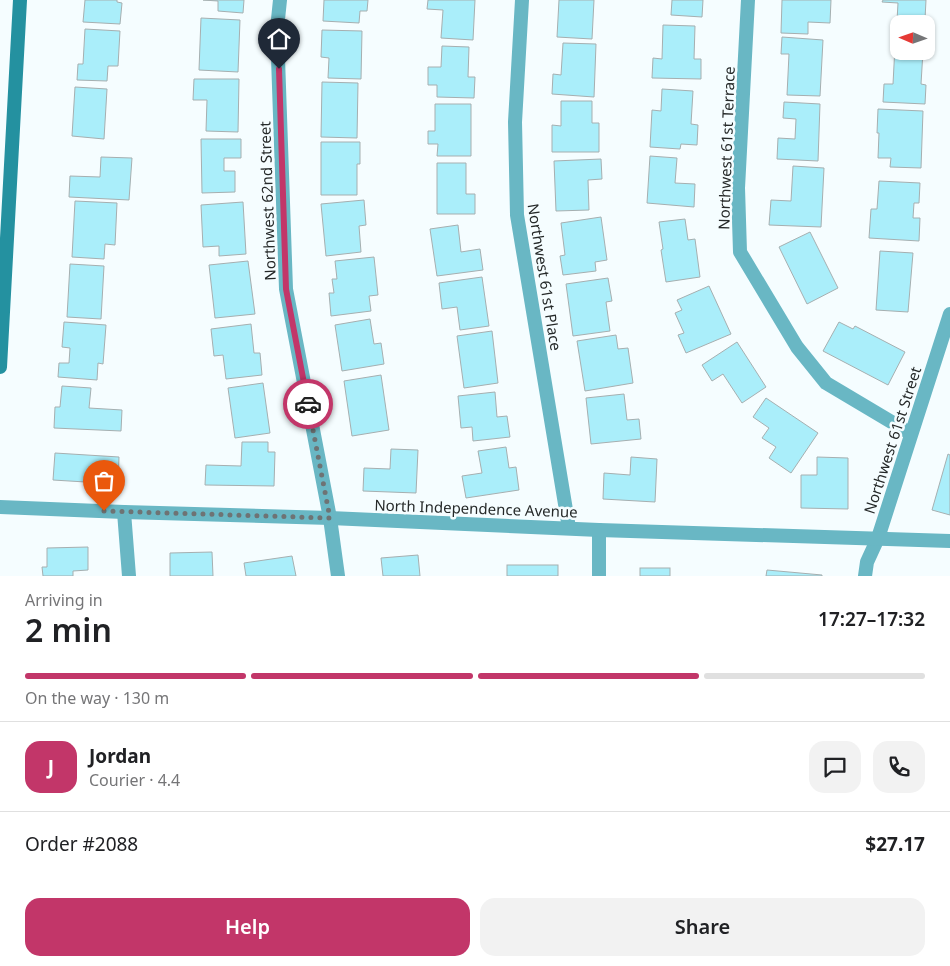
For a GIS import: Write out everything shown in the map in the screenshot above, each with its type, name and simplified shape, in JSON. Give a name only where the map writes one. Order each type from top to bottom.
[{"type":"main road","points":[[0,367],[20,0]]},
{"type":"street","name":"Northwest 62nd Street","points":[[280,0],[278,29],[286,289],[330,518],[338,576]]},
{"type":"street","name":"Northwest 61st Place","points":[[522,0],[515,122],[517,215],[570,528]]},
{"type":"street","name":"Northwest 61st Terrace","points":[[748,0],[738,188],[740,252],[797,347],[826,383],[910,434]]},
{"type":"street","name":"Northwest 61st Street","points":[[865,576],[867,562],[878,538],[950,314]]},
{"type":"street","name":"North Independence Avenue","points":[[0,507],[330,518],[598,530],[950,541]]},
{"type":"street","points":[[124,512],[129,576]]},
{"type":"street","points":[[598,530],[599,576]]},
{"type":"building","points":[[85,0],[117,0],[117,2],[122,3],[120,24],[83,22]]},
{"type":"building","points":[[203,0],[244,0],[243,13],[218,11],[218,1]]},
{"type":"building","points":[[324,0],[368,0],[367,11],[360,11],[359,23],[323,21]]},
{"type":"building","points":[[428,0],[475,0],[473,40],[441,38],[443,10],[427,9]]},
{"type":"building","points":[[559,0],[594,0],[592,39],[557,37]]},
{"type":"building","points":[[672,0],[703,0],[702,17],[671,15]]},
{"type":"building","points":[[782,0],[831,0],[830,23],[808,22],[808,34],[781,33]]},
{"type":"building","points":[[883,0],[926,0],[925,15],[897,15],[898,3],[882,2]]},
{"type":"building","points":[[201,18],[240,20],[238,72],[199,70]]},
{"type":"building","points":[[663,25],[695,26],[694,59],[701,59],[701,79],[652,78],[653,58],[662,59]]},
{"type":"building","points":[[85,29],[120,31],[118,66],[108,66],[107,81],[77,80],[78,64],[83,64]]},
{"type":"building","points":[[322,30],[362,31],[361,79],[328,78],[329,58],[321,57]]},
{"type":"building","points":[[782,37],[823,40],[820,96],[787,95],[789,54],[781,54]]},
{"type":"building","points":[[563,43],[596,44],[594,97],[552,94],[553,74],[561,75]]},
{"type":"building","points":[[442,46],[469,47],[468,77],[475,77],[474,98],[437,97],[437,85],[428,85],[428,67],[441,67]]},
{"type":"building","points":[[894,60],[922,60],[921,84],[926,85],[925,104],[883,102],[884,84],[893,84]]},
{"type":"building","points":[[194,79],[239,79],[238,132],[206,131],[207,100],[193,100]]},
{"type":"building","points":[[322,82],[358,83],[357,138],[321,137]]},
{"type":"building","points":[[75,87],[107,89],[104,139],[72,136]]},
{"type":"building","points":[[662,89],[693,91],[691,124],[698,125],[697,145],[681,144],[680,149],[650,147],[652,110],[661,111]]},
{"type":"building","points":[[561,101],[592,101],[592,123],[599,123],[599,152],[552,152],[552,125],[561,126]]},
{"type":"building","points":[[784,102],[820,104],[818,161],[777,159],[778,138],[795,139],[796,119],[783,118]]},
{"type":"building","points":[[435,104],[471,104],[471,156],[437,156],[438,144],[428,144],[428,131],[435,131]]},
{"type":"building","points":[[878,109],[923,111],[921,168],[890,167],[891,158],[878,158]]},
{"type":"building","points":[[201,139],[241,139],[241,158],[224,158],[224,171],[235,171],[235,192],[202,193]]},
{"type":"building","points":[[321,142],[360,142],[360,164],[357,164],[357,195],[321,195]]},
{"type":"building","points":[[650,156],[677,158],[675,183],[695,184],[694,207],[647,203]]},
{"type":"building","points":[[101,157],[132,158],[129,200],[69,197],[70,176],[100,177]]},
{"type":"building","points":[[601,159],[602,179],[588,180],[589,210],[556,211],[554,161]]},
{"type":"building","points":[[437,163],[466,163],[466,194],[475,194],[475,214],[437,214]]},
{"type":"building","points":[[793,166],[824,168],[821,227],[769,225],[771,200],[791,201]]},
{"type":"building","points":[[879,181],[920,183],[919,203],[914,203],[913,218],[920,218],[919,241],[869,238],[871,209],[877,209]]},
{"type":"building","points":[[364,200],[366,225],[359,226],[361,252],[326,256],[321,204]]},
{"type":"building","points":[[75,201],[117,203],[115,245],[105,244],[104,259],[72,257]]},
{"type":"building","points":[[243,202],[246,254],[219,256],[219,246],[203,247],[201,205]]},
{"type":"building","points":[[601,217],[607,260],[595,262],[596,271],[563,275],[560,256],[565,255],[561,223]]},
{"type":"building","points":[[685,219],[688,240],[695,239],[700,277],[666,282],[659,222]]},
{"type":"building","points":[[458,225],[461,252],[480,249],[483,270],[437,276],[430,229]]},
{"type":"building","points":[[810,232],[838,288],[807,304],[779,247]]},
{"type":"building","points":[[880,251],[913,253],[908,312],[876,310]]},
{"type":"building","points":[[374,257],[378,295],[369,296],[371,311],[331,316],[329,293],[334,293],[332,279],[337,279],[335,261]]},
{"type":"building","points":[[248,261],[255,314],[215,318],[209,265]]},
{"type":"building","points":[[70,264],[104,266],[101,319],[67,317]]},
{"type":"building","points":[[482,277],[489,326],[460,330],[457,307],[442,309],[439,283]]},
{"type":"building","points":[[608,278],[612,301],[606,302],[610,331],[573,336],[566,284]]},
{"type":"building","points":[[709,286],[731,334],[686,353],[678,335],[684,333],[675,313],[682,310],[677,300]]},
{"type":"building","points":[[370,319],[374,344],[381,343],[384,364],[342,371],[335,325]]},
{"type":"building","points":[[64,322],[106,325],[103,364],[98,363],[97,380],[58,377],[59,363],[69,363],[70,348],[62,347]]},
{"type":"building","points":[[839,322],[853,329],[855,326],[905,352],[888,385],[823,351]]},
{"type":"building","points":[[251,324],[254,353],[260,353],[262,375],[226,379],[223,355],[214,356],[211,329]]},
{"type":"building","points":[[492,331],[498,383],[464,388],[457,336]]},
{"type":"building","points":[[616,335],[618,349],[628,348],[633,383],[585,391],[577,341]]},
{"type":"building","points":[[737,342],[766,387],[742,403],[723,374],[712,381],[702,365]]},
{"type":"building","points":[[381,375],[389,430],[352,436],[344,381]]},
{"type":"building","points":[[263,383],[270,433],[235,438],[228,388]]},
{"type":"building","points":[[62,386],[91,388],[89,408],[122,410],[121,431],[54,428],[55,407],[60,407]]},
{"type":"building","points":[[495,392],[497,417],[507,416],[510,437],[473,441],[472,427],[461,428],[458,396]]},
{"type":"building","points":[[624,394],[627,420],[639,419],[641,439],[591,444],[586,398]]},
{"type":"building","points":[[766,398],[818,433],[791,473],[769,458],[776,447],[762,438],[769,428],[753,417]]},
{"type":"building","points":[[242,442],[268,442],[268,452],[275,452],[274,486],[205,485],[206,465],[241,466]]},
{"type":"building","points":[[506,447],[509,468],[516,467],[519,490],[466,498],[462,476],[482,473],[478,451]]},
{"type":"building","points":[[391,449],[418,450],[416,493],[363,491],[364,468],[390,469]]},
{"type":"building","points":[[55,453],[119,457],[118,484],[53,480]]},
{"type":"building","points":[[948,454],[950,455],[950,515],[932,510]]},
{"type":"building","points":[[631,457],[657,459],[655,502],[603,499],[604,473],[630,475]]},
{"type":"building","points":[[817,457],[848,458],[848,509],[801,508],[801,475],[817,475]]},
{"type":"building","points":[[88,547],[88,570],[73,571],[73,576],[43,576],[42,567],[47,567],[47,548]]},
{"type":"building","points":[[212,552],[213,576],[170,576],[170,553]]},
{"type":"building","points":[[418,555],[420,576],[383,576],[381,558]]},
{"type":"building","points":[[292,556],[296,576],[246,576],[244,563]]},
{"type":"building","points":[[507,565],[558,565],[558,576],[507,576]]},
{"type":"building","points":[[640,568],[670,568],[670,576],[640,576]]},
{"type":"building","points":[[767,570],[822,575],[822,576],[766,576]]},
{"type":"way so far","points":[[104,511],[330,518],[308,404]]},
{"type":"route","points":[[279,69],[286,289],[308,404]]}]
